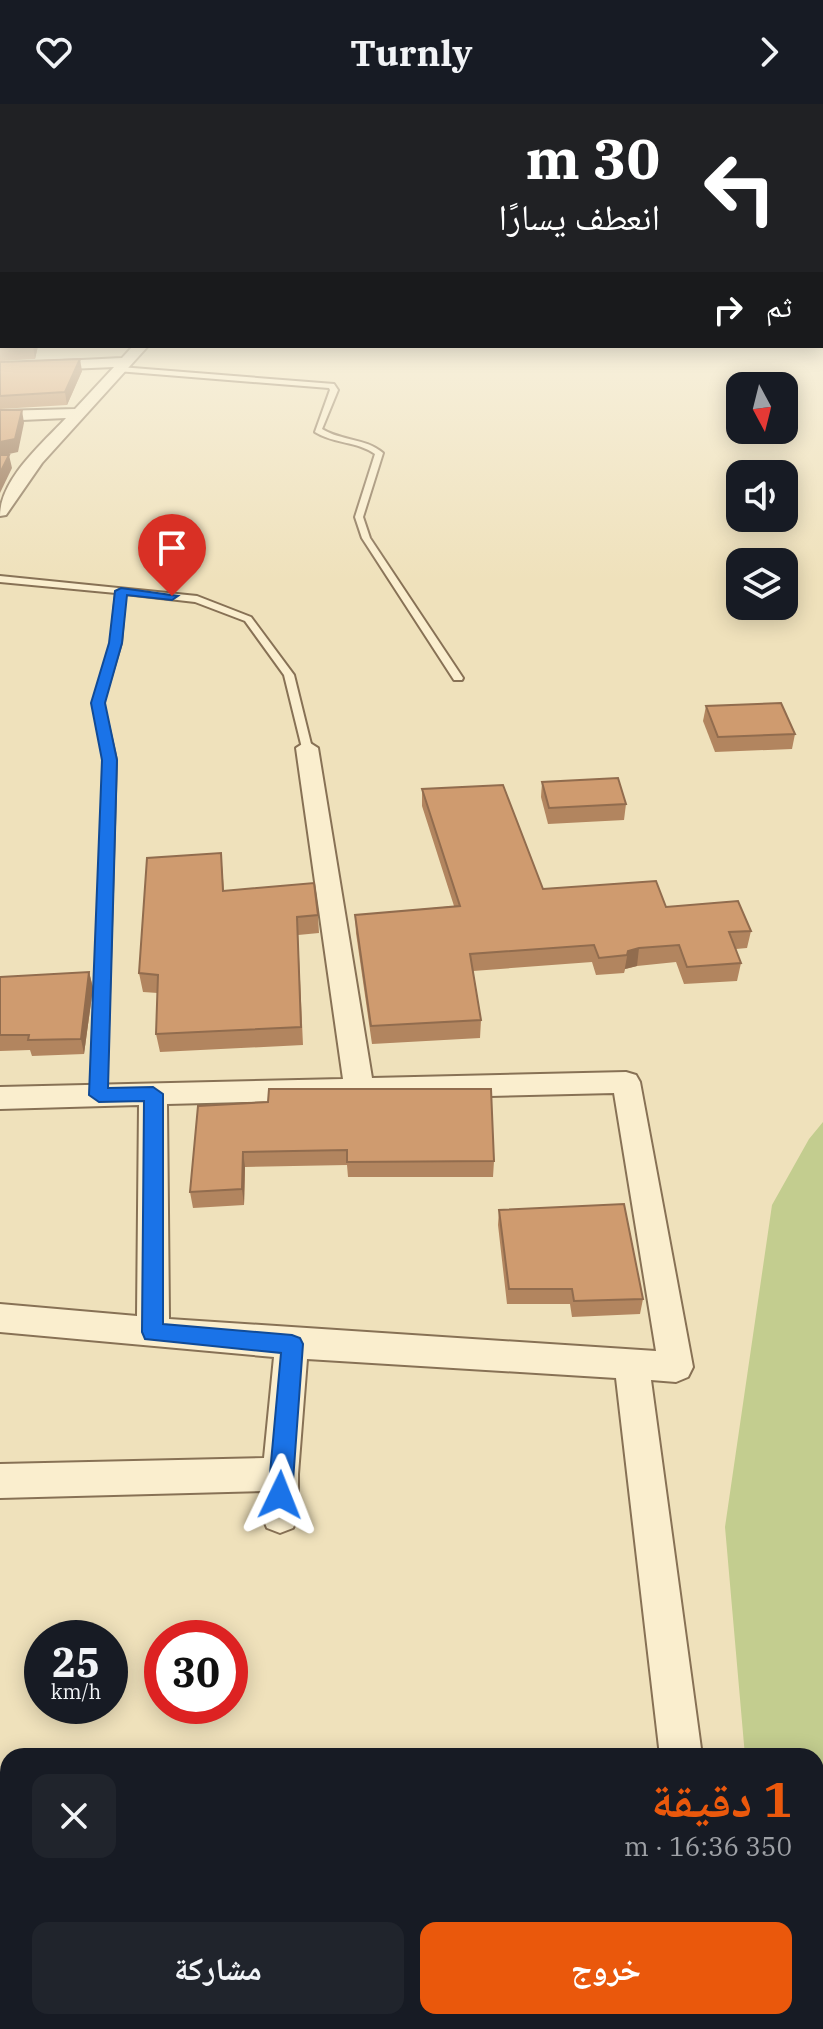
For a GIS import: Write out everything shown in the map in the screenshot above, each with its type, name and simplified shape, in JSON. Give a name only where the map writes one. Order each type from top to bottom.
[{"type":"street","points":[[0,511],[36,460],[90,402]]},
{"type":"street","points":[[0,416],[80,413]]},
{"type":"street","points":[[12,461],[36,460]]},
{"type":"street","points":[[307,748],[359,1088]]},
{"type":"street","points":[[0,1098],[626,1082],[676,1367],[292,1344],[0,1318]]},
{"type":"street","points":[[153,1094],[153,1332]]},
{"type":"street","points":[[280,1516],[280,1474],[292,1344]]},
{"type":"street","points":[[632,1366],[680,1748]]},
{"type":"street","points":[[0,1481],[280,1474]]},
{"type":"lane","points":[[329,402],[318,430],[325,436],[372,447],[379,453],[359,517],[366,538],[458,678]]},
{"type":"lane","points":[[0,579],[197,599],[248,619],[289,675],[307,748]]},
{"type":"lane","points":[[99,1095],[110,760],[98,703],[116,643],[121,591]]},
{"type":"green space","points":[[823,1122],[823,1748],[744,1748],[725,1527],[772,1205],[809,1139]]},
{"type":"building","points":[[0,410],[22,410],[15,439],[0,442]]},
{"type":"building","points":[[0,455],[9,455],[0,473]]},
{"type":"building","points":[[781,703],[795,734],[718,737],[706,706]]},
{"type":"building","points":[[618,778],[626,804],[549,808],[542,782]]},
{"type":"building","points":[[503,785],[543,889],[656,881],[666,907],[738,901],[751,931],[729,932],[741,963],[687,967],[679,945],[639,948],[628,951],[627,955],[599,958],[594,945],[470,954],[481,1020],[371,1026],[355,915],[460,906],[422,789]]},
{"type":"building","points":[[221,853],[223,891],[314,883],[318,915],[297,917],[301,1027],[156,1034],[158,975],[139,973],[147,858]]},
{"type":"building","points":[[89,972],[81,1039],[28,1040],[29,1035],[0,1035],[0,977]]},
{"type":"building","points":[[269,1089],[491,1089],[494,1161],[347,1162],[347,1150],[243,1152],[242,1189],[190,1192],[198,1106],[268,1102]]},
{"type":"building","points":[[624,1204],[643,1299],[574,1301],[572,1289],[509,1289],[499,1210]]},
{"type":"route","points":[[172,596],[121,591],[116,643],[98,703],[110,760],[99,1095],[153,1094],[153,1332],[292,1344],[280,1495]]}]
